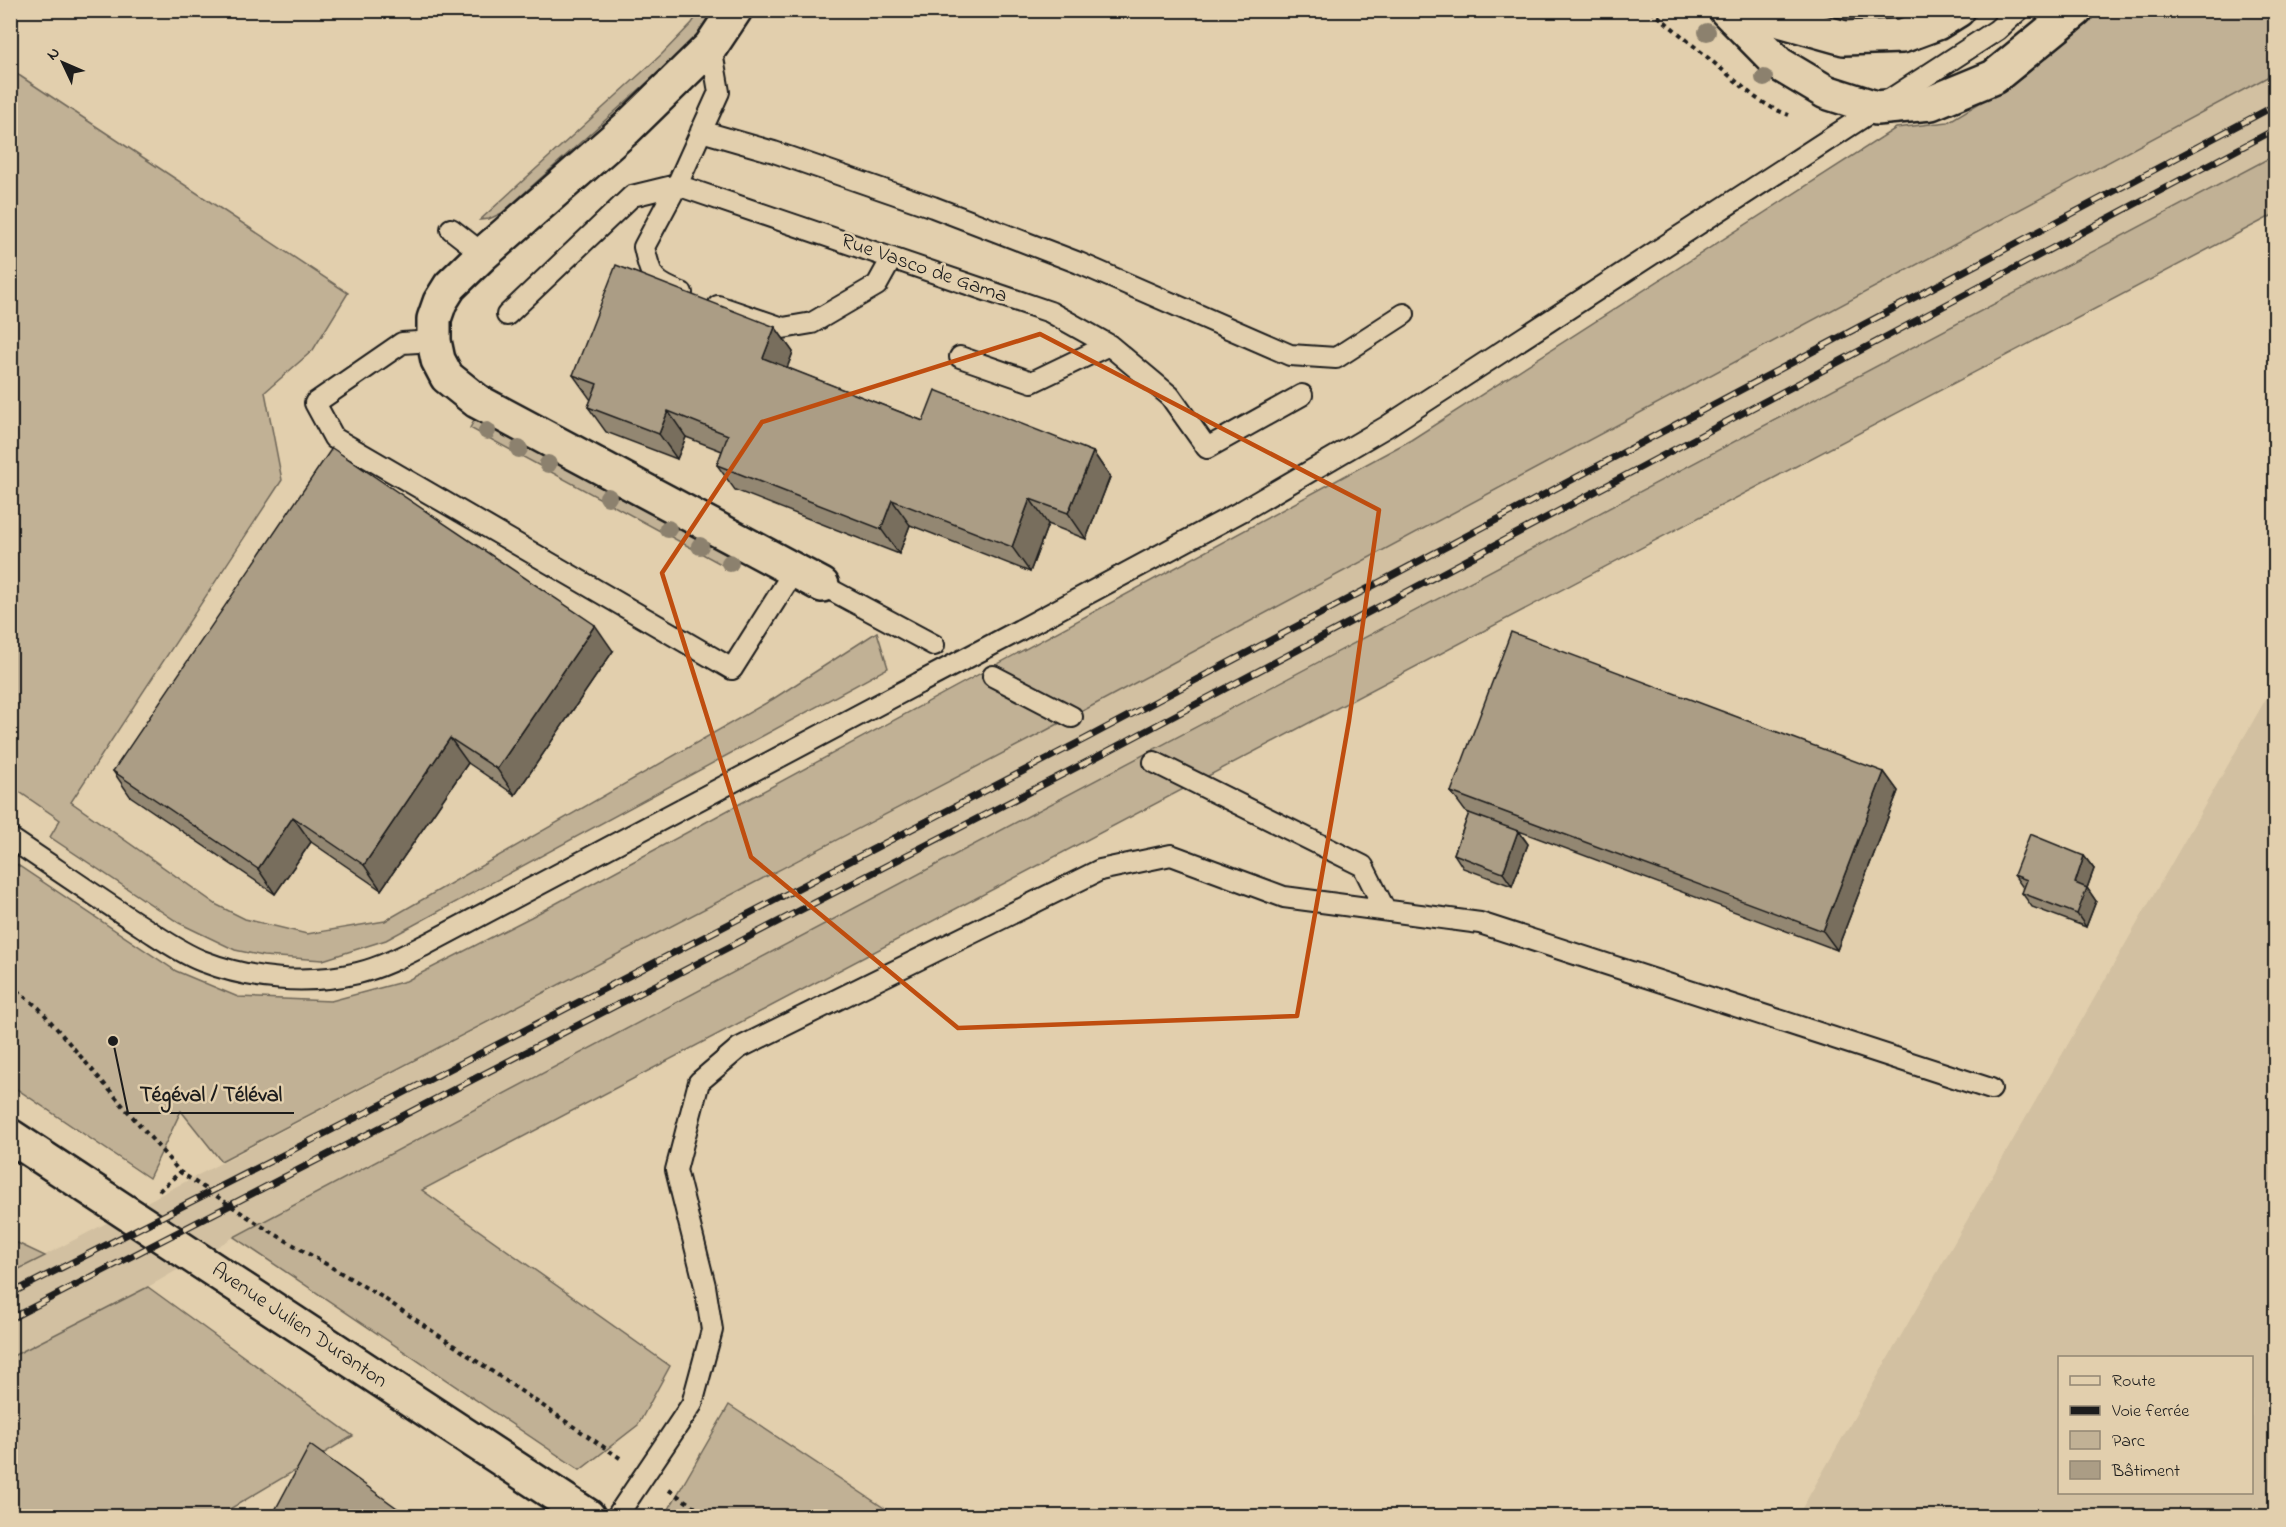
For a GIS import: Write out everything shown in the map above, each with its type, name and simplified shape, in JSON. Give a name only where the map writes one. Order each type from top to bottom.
[{"type":"main road","points":[[735,10],[711,46],[627,128],[483,254],[450,286],[440,302],[434,319],[434,341],[438,360],[447,377],[477,401],[822,585]]},
{"type":"main road","points":[[1726,10],[1779,64],[1826,92],[1876,108],[1931,103],[1994,77],[2076,10]]},
{"type":"main road","points":[[1744,10],[1844,38],[1902,36],[1937,23],[1958,10]]},
{"type":"main road","name":"Avenue Julien Duranton","points":[[10,1136],[588,1516]]},
{"type":"lane","points":[[10,838],[200,961],[248,975],[284,980],[323,979],[359,973],[389,963],[1242,511],[1386,427],[1997,30],[2019,10]]},
{"type":"lane","points":[[711,46],[719,92],[677,185],[644,247],[654,277],[663,286],[783,328],[812,323],[877,285],[892,258]]},
{"type":"lane","points":[[701,131],[774,152],[933,207],[1079,263],[1290,355],[1336,358],[1404,314]]},
{"type":"lane","points":[[507,315],[632,196],[677,185]]},
{"type":"lane","name":"Rue Vasco de Gama","points":[[677,185],[1050,312],[1109,345],[1170,396],[1207,448],[1302,395]]},
{"type":"lane","points":[[451,229],[483,254]]},
{"type":"lane","points":[[434,341],[402,343],[315,403],[334,438],[732,669],[794,571]]},
{"type":"lane","points":[[960,357],[1032,382],[1109,345]]},
{"type":"lane","points":[[822,585],[934,645]]},
{"type":"lane","points":[[993,676],[1072,717]]},
{"type":"lane","points":[[1154,762],[1363,866],[1384,910]]},
{"type":"lane","points":[[617,1516],[693,1404],[712,1330],[705,1286],[676,1170],[699,1082],[739,1048],[1100,870],[1171,855],[1284,897],[1480,923],[1991,1089]]},
{"type":"path","points":[[10,985],[39,1008],[180,1172],[263,1227],[382,1298],[708,1516]]},
{"type":"highlighted area","points":[[1040,334],[1379,510],[1349,721],[1297,1016],[958,1028],[751,857],[662,573],[762,422]]},
{"type":"shaded area","points":[[2275,73],[2275,155],[378,1160],[234,1237],[148,1287],[11,1357],[11,1273],[1032,738]]},
{"type":"shaded area","points":[[2275,683],[2275,1516],[1811,1516],[1801,1510]]},
{"type":"green space","points":[[2107,10],[2275,11],[2275,73],[1032,738],[221,1161],[181,1111],[149,1178],[11,1085],[10,860],[176,971],[238,997],[331,1001],[406,981],[531,917],[1411,440],[1896,128],[1948,122],[2023,77],[2098,13]]},
{"type":"green space","points":[[700,11],[712,11],[696,36],[681,52],[502,213],[480,220],[662,54],[692,23]]},
{"type":"green space","points":[[11,70],[348,293],[313,350],[265,392],[282,480],[71,802],[217,905],[245,919],[307,934],[385,921],[773,699],[877,632],[888,668],[386,940],[323,960],[263,956],[235,950],[179,923],[50,837],[60,820],[11,786]]},
{"type":"green space","points":[[2275,155],[2275,214],[422,1190],[670,1366],[638,1425],[580,1470],[234,1237]]},
{"type":"green space","points":[[475,419],[738,561],[732,570],[470,428]]},
{"type":"green space","points":[[11,1240],[45,1256],[11,1273]]},
{"type":"green space","points":[[148,1287],[353,1436],[218,1516],[11,1516],[11,1357]]},
{"type":"green space","points":[[729,1405],[896,1516],[665,1516]]},
{"type":"building","points":[[616,265],[775,327],[763,358],[923,421],[935,390],[1093,452],[1068,513],[1030,499],[1012,547],[892,500],[881,529],[717,465],[728,435],[668,411],[659,434],[588,407],[597,384],[573,375]]},
{"type":"building","points":[[332,448],[595,625],[497,769],[450,738],[364,865],[293,817],[258,869],[113,771]]},
{"type":"building","points":[[1511,632],[1884,772],[1823,931],[1451,792]]},
{"type":"building","points":[[1469,813],[1518,831],[1503,873],[1454,854]]},
{"type":"building","points":[[2030,834],[2084,856],[2075,883],[2087,888],[2077,914],[2022,893],[2027,880],[2014,875]]},
{"type":"building","points":[[310,1445],[408,1516],[272,1516]]},
{"type":"railway","points":[[10,1294],[367,1112],[1085,739],[2276,105]]},
{"type":"railway","points":[[10,1319],[1108,751],[2276,129]]},
{"type":"place","name":"Tégéval / Téléval","points":[[113,1041]]}]
